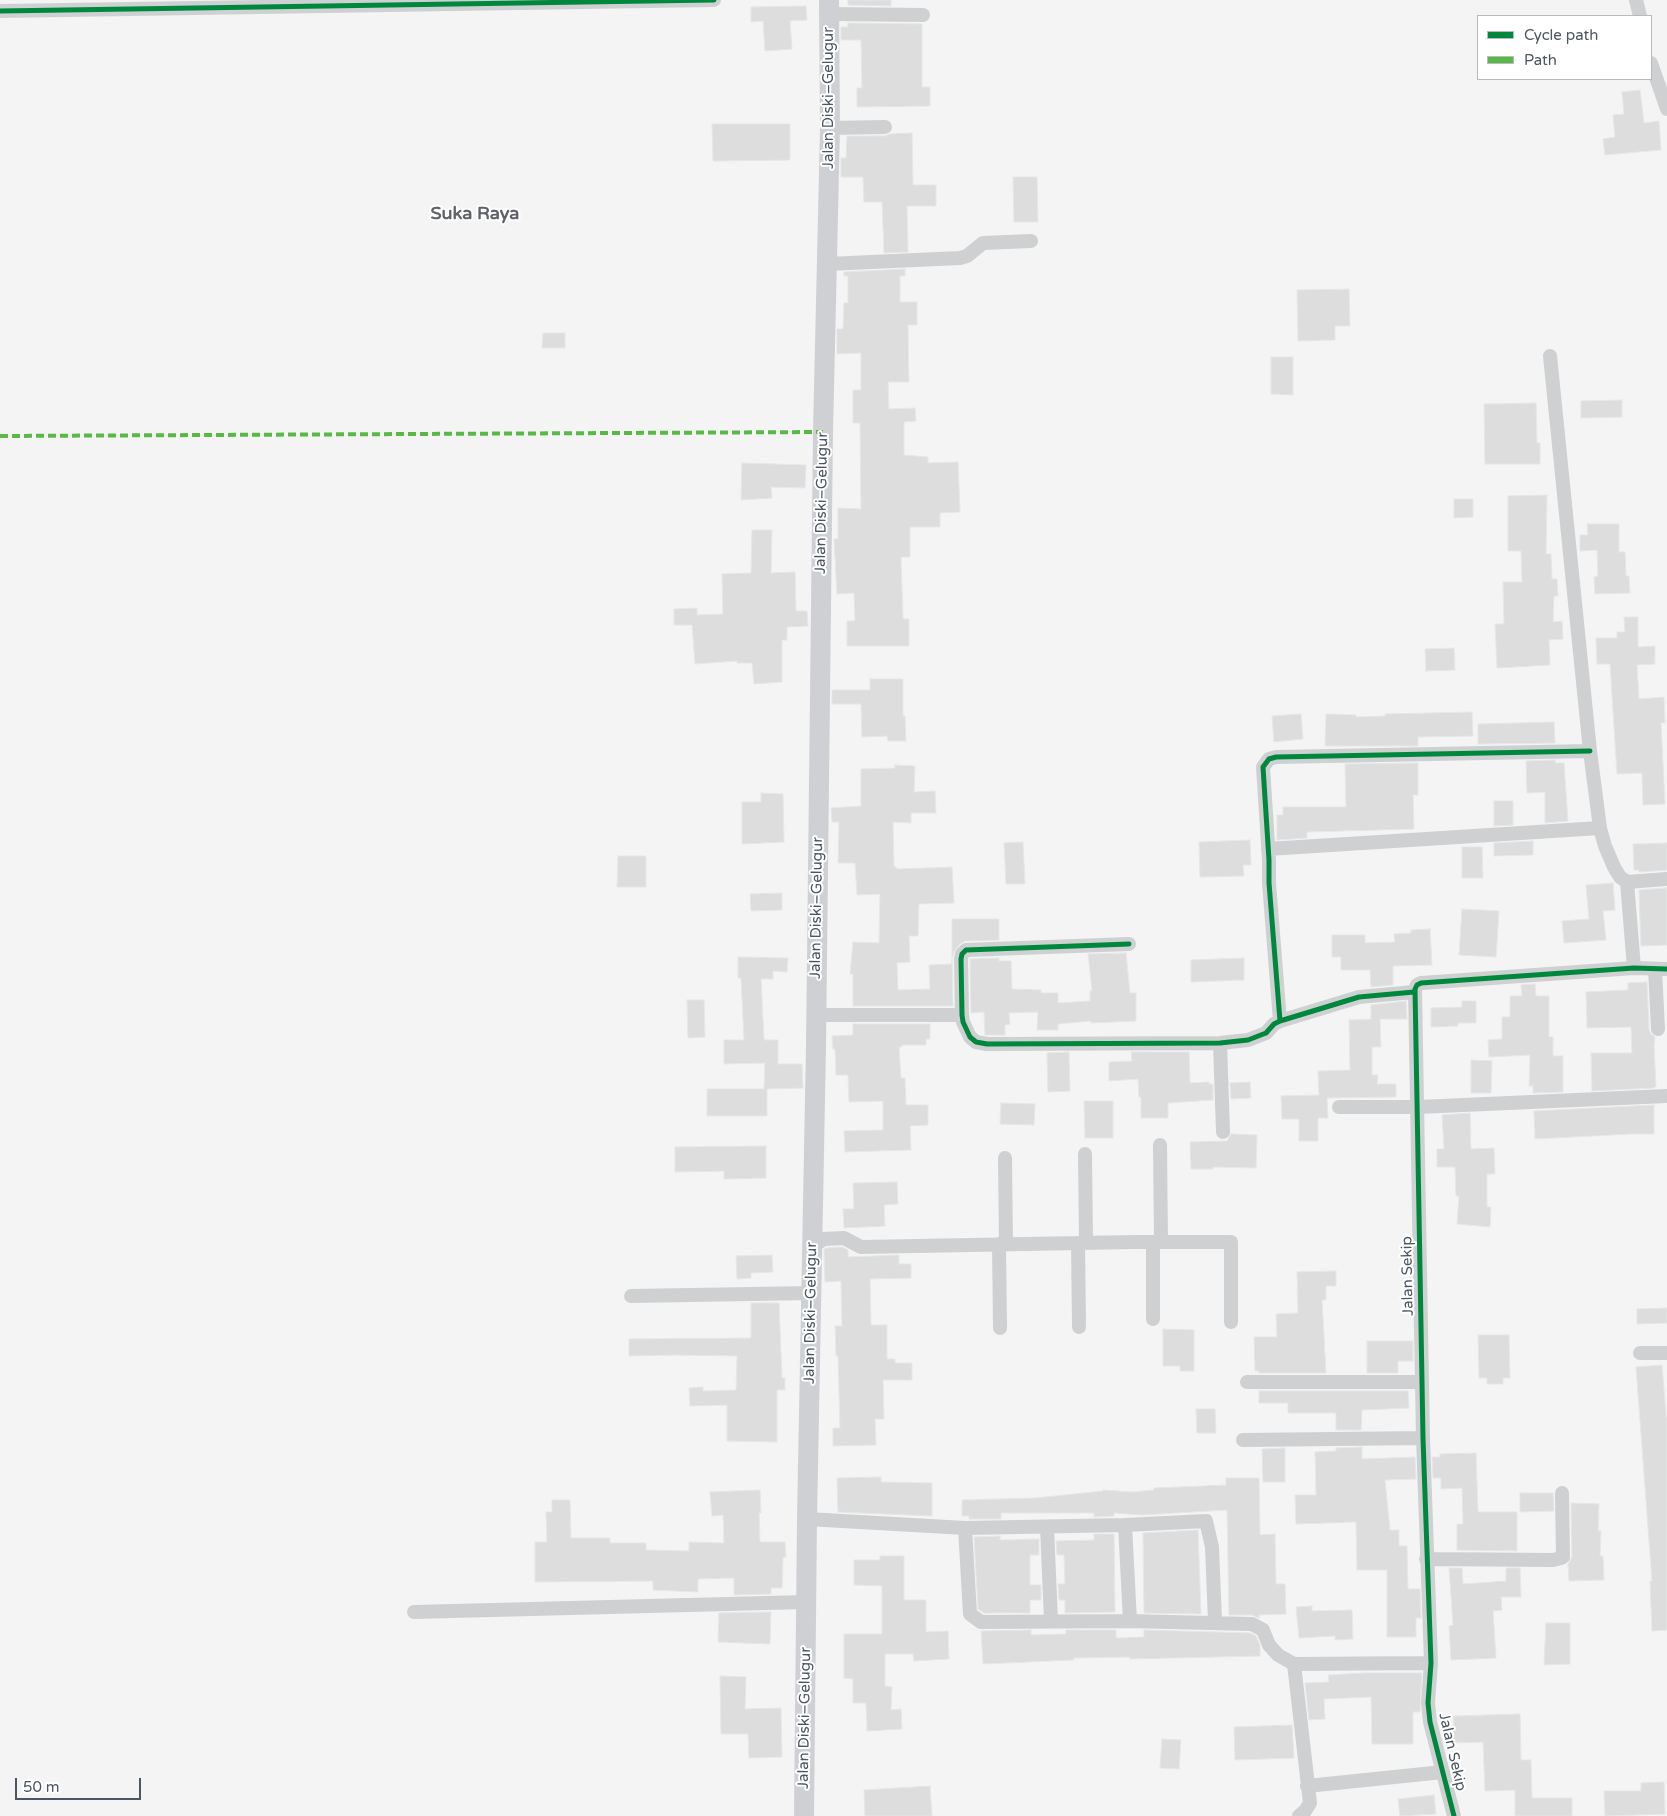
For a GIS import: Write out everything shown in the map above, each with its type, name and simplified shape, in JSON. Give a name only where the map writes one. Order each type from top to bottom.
[{"type":"main road","name":"Jalan Diski–Gelugur","points":[[804,1816],[823,432],[830,128],[829,7]]},
{"type":"street","points":[[0,11],[714,0]]},
{"type":"street","points":[[1636,0],[1640,15]]},
{"type":"street","points":[[829,7],[923,16]]},
{"type":"street","points":[[1652,67],[1667,109]]},
{"type":"street","points":[[830,128],[885,127]]},
{"type":"street","points":[[827,264],[960,258],[967,256],[983,243],[1032,241]]},
{"type":"street","points":[[1550,356],[1590,751],[1600,828],[1614,867],[1627,882],[1634,968]]},
{"type":"street","points":[[1280,1021],[1269,883],[1263,767],[1269,759],[1286,757],[1590,751]]},
{"type":"street","points":[[1268,849],[1600,828]]},
{"type":"street","points":[[1627,882],[1667,879]]},
{"type":"street","points":[[1129,944],[966,950],[962,954],[961,959],[962,1015],[970,1037],[976,1042],[986,1044],[1220,1043],[1258,1037],[1280,1021],[1358,997],[1414,992],[1416,985],[1421,983],[1634,968],[1661,969],[1658,1030]]},
{"type":"street","name":"Jalan Sekip","points":[[1414,992],[1418,1107],[1426,1559],[1431,1663],[1428,1703],[1430,1722],[1454,1816]]},
{"type":"street","points":[[816,1015],[962,1015]]},
{"type":"street","points":[[1220,1043],[1222,1132]]},
{"type":"street","points":[[1339,1107],[1418,1107],[1667,1096]]},
{"type":"street","points":[[1153,1319],[1160,1145]]},
{"type":"street","points":[[1080,1327],[1085,1154]]},
{"type":"street","points":[[1000,1328],[1005,1158]]},
{"type":"street","points":[[812,1247],[824,1239],[844,1238],[861,1247],[1231,1242],[1231,1322]]},
{"type":"street","points":[[631,1296],[811,1293]]},
{"type":"street","points":[[1640,1353],[1667,1353]]},
{"type":"street","points":[[1247,1382],[1422,1382]]},
{"type":"street","points":[[1243,1440],[1423,1438]]},
{"type":"street","points":[[1426,1559],[1553,1560],[1561,1558],[1563,1557],[1562,1494]]},
{"type":"street","points":[[807,1519],[965,1528],[1126,1525],[1206,1521],[1212,1547],[1215,1621]]},
{"type":"street","points":[[1126,1525],[1130,1621]]},
{"type":"street","points":[[1047,1527],[1051,1621]]},
{"type":"street","points":[[965,1528],[970,1614],[985,1622],[1215,1621],[1252,1624],[1263,1630],[1273,1650],[1278,1655],[1294,1664],[1431,1663]]},
{"type":"street","points":[[414,1612],[806,1602]]},
{"type":"street","points":[[1294,1664],[1310,1803],[1309,1807],[1299,1816]]},
{"type":"street","points":[[1308,1786],[1443,1772]]},
{"type":"building","points":[[848,0],[891,0],[891,6],[848,5]]},
{"type":"building","points":[[806,6],[807,20],[790,21],[792,49],[765,51],[763,21],[751,22],[751,7]]},
{"type":"building","points":[[848,23],[922,24],[922,87],[930,87],[930,106],[857,107],[857,88],[862,88],[861,40],[841,40],[841,27],[848,27]]},
{"type":"building","points":[[1640,90],[1644,123],[1659,121],[1661,150],[1605,155],[1603,139],[1615,137],[1613,115],[1624,114],[1622,92]]},
{"type":"building","points":[[712,124],[790,124],[790,160],[713,161]]},
{"type":"building","points":[[912,133],[913,185],[936,185],[936,206],[907,206],[908,252],[884,253],[882,202],[864,202],[863,177],[841,177],[841,158],[846,158],[847,136],[885,136]]},
{"type":"building","points":[[1013,177],[1037,177],[1038,222],[1014,222]]},
{"type":"building","points":[[905,269],[905,276],[900,276],[900,302],[917,302],[917,325],[908,325],[909,382],[888,382],[889,409],[915,408],[916,421],[904,422],[904,455],[928,457],[928,463],[958,462],[960,512],[940,513],[940,527],[910,527],[910,557],[901,557],[903,619],[909,619],[909,646],[847,646],[847,621],[855,621],[854,593],[837,594],[834,539],[838,539],[838,508],[861,509],[860,423],[853,423],[853,390],[861,390],[861,353],[837,354],[837,329],[843,329],[844,303],[848,303],[848,276],[844,276],[844,272]]},
{"type":"building","points":[[1349,289],[1350,326],[1335,326],[1335,340],[1298,341],[1297,290]]},
{"type":"building","points":[[543,333],[565,333],[565,348],[542,348]]},
{"type":"building","points":[[1271,357],[1293,357],[1293,395],[1271,394]]},
{"type":"building","points":[[1622,400],[1622,417],[1581,418],[1581,401]]},
{"type":"building","points":[[1536,403],[1537,443],[1540,443],[1540,464],[1485,464],[1484,404]]},
{"type":"building","points":[[742,463],[806,465],[805,488],[771,487],[772,498],[741,500]]},
{"type":"building","points":[[1547,495],[1546,554],[1551,554],[1552,579],[1557,579],[1558,596],[1554,596],[1553,622],[1562,621],[1563,639],[1549,640],[1550,665],[1497,668],[1495,624],[1504,624],[1503,582],[1522,582],[1521,551],[1508,551],[1508,496]]},
{"type":"building","points":[[1454,499],[1473,499],[1473,517],[1454,518]]},
{"type":"building","points":[[1587,524],[1619,524],[1619,552],[1625,552],[1626,576],[1629,576],[1630,593],[1595,594],[1594,577],[1598,576],[1597,550],[1580,551],[1580,535],[1588,535]]},
{"type":"building","points":[[752,530],[772,530],[771,573],[795,572],[796,611],[807,611],[808,626],[787,627],[787,640],[782,640],[782,682],[754,684],[752,663],[737,663],[737,661],[695,664],[692,625],[674,625],[674,609],[697,608],[697,615],[723,614],[722,574],[751,573]]},
{"type":"building","points":[[1624,617],[1638,617],[1638,647],[1655,646],[1655,664],[1637,665],[1639,699],[1664,697],[1665,723],[1661,723],[1665,804],[1643,805],[1642,773],[1617,774],[1610,664],[1597,664],[1596,638],[1617,638],[1617,632],[1625,632]]},
{"type":"building","points":[[1454,648],[1455,670],[1426,671],[1425,649]]},
{"type":"building","points":[[870,679],[903,679],[903,716],[905,716],[906,741],[888,741],[887,736],[862,737],[861,704],[832,704],[832,690],[870,690]]},
{"type":"building","points":[[1472,712],[1473,736],[1418,737],[1418,746],[1325,746],[1326,714],[1356,715],[1356,717],[1385,716],[1385,714]]},
{"type":"building","points":[[1301,714],[1303,739],[1274,742],[1272,716]]},
{"type":"building","points":[[1554,722],[1555,743],[1478,744],[1478,724]]},
{"type":"building","points":[[1555,760],[1555,763],[1564,763],[1568,821],[1545,823],[1545,792],[1527,793],[1526,761]]},
{"type":"building","points":[[1418,763],[1418,795],[1413,795],[1414,829],[1307,832],[1307,838],[1277,840],[1277,815],[1283,815],[1283,807],[1346,807],[1345,764]]},
{"type":"building","points":[[895,765],[915,766],[914,792],[935,791],[936,813],[911,813],[911,823],[893,822],[894,867],[897,869],[952,867],[954,903],[919,904],[918,936],[909,936],[910,962],[897,963],[898,990],[930,989],[929,965],[952,964],[952,959],[953,1006],[853,1006],[853,974],[850,974],[853,942],[879,943],[880,894],[857,895],[855,863],[838,863],[839,822],[832,822],[831,808],[861,806],[861,769],[895,768]]},
{"type":"building","points":[[761,793],[783,794],[784,842],[742,844],[742,802],[761,802]]},
{"type":"building","points":[[1494,801],[1513,801],[1513,825],[1494,826]]},
{"type":"building","points":[[1250,840],[1251,865],[1243,865],[1244,876],[1200,877],[1199,842]]},
{"type":"building","points":[[1533,841],[1533,855],[1494,856],[1494,843]]},
{"type":"building","points":[[1023,842],[1025,884],[1006,884],[1004,843]]},
{"type":"building","points":[[1667,843],[1667,870],[1639,872],[1639,870],[1634,870],[1633,844]]},
{"type":"building","points":[[1462,847],[1482,847],[1483,878],[1462,878]]},
{"type":"building","points":[[618,856],[646,856],[646,887],[617,887]]},
{"type":"building","points":[[1613,883],[1615,910],[1603,911],[1606,940],[1564,943],[1562,921],[1589,919],[1586,885]]},
{"type":"building","points":[[1667,888],[1667,945],[1641,946],[1639,890]]},
{"type":"building","points":[[782,893],[782,910],[751,911],[750,894]]},
{"type":"building","points":[[1462,909],[1499,911],[1496,957],[1459,955]]},
{"type":"building","points":[[952,919],[999,919],[999,940],[965,941],[954,952],[952,959]]},
{"type":"building","points":[[1430,929],[1432,965],[1393,966],[1393,985],[1371,987],[1370,970],[1341,970],[1341,957],[1332,957],[1332,935],[1365,935],[1365,943],[1395,942],[1394,934],[1411,933],[1411,930]]},
{"type":"building","points":[[1126,953],[1130,993],[1136,993],[1136,1021],[1091,1023],[1091,1021],[1058,1024],[1058,1030],[1037,1030],[1038,1012],[1009,1013],[1010,1024],[1005,1025],[1005,1035],[985,1035],[984,1012],[971,1013],[970,959],[999,958],[999,961],[1011,961],[1012,989],[1041,990],[1041,993],[1058,993],[1058,1003],[1090,1001],[1090,991],[1092,991],[1088,954]]},
{"type":"building","points":[[738,957],[788,958],[787,972],[773,971],[773,979],[761,979],[764,1040],[778,1040],[778,1064],[802,1064],[803,1088],[767,1089],[767,1116],[707,1116],[707,1089],[764,1089],[765,1063],[724,1064],[724,1040],[744,1040],[741,978],[738,978]]},
{"type":"building","points":[[1244,958],[1244,980],[1191,982],[1191,960]]},
{"type":"building","points":[[1647,982],[1649,1029],[1655,1037],[1656,1086],[1654,1088],[1592,1091],[1591,1053],[1632,1053],[1631,1027],[1587,1028],[1586,992],[1628,990],[1628,983]]},
{"type":"building","points":[[1535,984],[1536,996],[1549,996],[1549,1037],[1553,1037],[1553,1056],[1563,1056],[1563,1092],[1533,1093],[1533,1086],[1529,1086],[1530,1055],[1489,1057],[1488,1040],[1502,1039],[1502,1017],[1510,1017],[1510,996],[1522,996],[1521,985]]},
{"type":"building","points":[[687,1000],[704,1000],[705,1037],[688,1038]]},
{"type":"building","points":[[1406,1001],[1407,1019],[1380,1019],[1381,1047],[1372,1047],[1372,1075],[1378,1075],[1377,1084],[1396,1084],[1396,1097],[1327,1098],[1328,1118],[1318,1118],[1318,1141],[1299,1141],[1299,1119],[1282,1119],[1281,1096],[1319,1095],[1318,1071],[1350,1070],[1349,1020],[1371,1019],[1371,1005]]},
{"type":"building","points":[[1462,1001],[1476,1001],[1476,1023],[1458,1023],[1458,1026],[1431,1027],[1431,1008],[1462,1007]]},
{"type":"building","points":[[853,1024],[930,1024],[930,1039],[926,1039],[926,1045],[902,1045],[902,1047],[899,1047],[901,1078],[905,1078],[906,1105],[928,1105],[928,1125],[910,1126],[911,1150],[845,1152],[844,1131],[883,1130],[883,1101],[849,1102],[848,1075],[836,1075],[835,1049],[833,1049],[832,1036],[853,1035]]},
{"type":"building","points":[[1069,1052],[1070,1091],[1048,1092],[1047,1053]]},
{"type":"building","points":[[1131,1052],[1189,1052],[1190,1083],[1209,1082],[1209,1084],[1213,1084],[1213,1100],[1168,1103],[1168,1118],[1141,1118],[1141,1097],[1139,1097],[1138,1079],[1109,1081],[1109,1062],[1132,1061]]},
{"type":"building","points":[[1471,1060],[1492,1061],[1491,1093],[1471,1093]]},
{"type":"building","points":[[1250,1082],[1251,1098],[1231,1099],[1230,1083]]},
{"type":"building","points":[[1084,1101],[1113,1101],[1113,1138],[1085,1138]]},
{"type":"building","points":[[1001,1103],[1035,1104],[1034,1125],[1000,1124]]},
{"type":"building","points":[[1654,1105],[1654,1134],[1535,1139],[1534,1111]]},
{"type":"building","points":[[1470,1113],[1471,1149],[1494,1148],[1495,1174],[1487,1174],[1487,1207],[1491,1207],[1490,1227],[1457,1224],[1459,1196],[1456,1196],[1455,1167],[1437,1167],[1437,1149],[1444,1149],[1442,1115]]},
{"type":"building","points":[[1231,1134],[1257,1135],[1256,1168],[1213,1167],[1213,1169],[1191,1169],[1190,1142],[1227,1141]]},
{"type":"building","points":[[766,1146],[766,1178],[724,1179],[724,1171],[675,1172],[675,1147]]},
{"type":"building","points":[[897,1182],[898,1204],[884,1205],[885,1226],[844,1228],[843,1209],[854,1209],[853,1183]]},
{"type":"building","points":[[842,1247],[848,1250],[848,1257],[899,1255],[899,1264],[911,1264],[911,1278],[870,1279],[871,1325],[887,1325],[887,1359],[895,1359],[895,1363],[912,1363],[912,1380],[883,1380],[884,1419],[875,1419],[876,1445],[833,1446],[833,1428],[840,1428],[838,1356],[836,1356],[835,1326],[842,1326],[841,1281],[825,1282],[824,1249]]},
{"type":"building","points":[[772,1255],[773,1272],[751,1273],[751,1278],[737,1279],[736,1256]]},
{"type":"building","points":[[1336,1271],[1336,1286],[1326,1286],[1326,1300],[1322,1300],[1326,1373],[1259,1373],[1259,1371],[1255,1371],[1254,1337],[1277,1337],[1276,1314],[1298,1313],[1297,1272]]},
{"type":"building","points":[[751,1303],[779,1303],[782,1378],[785,1378],[785,1390],[777,1390],[777,1442],[727,1441],[727,1405],[690,1406],[689,1388],[703,1387],[703,1391],[736,1390],[737,1356],[629,1356],[629,1339],[751,1338]]},
{"type":"building","points":[[1667,1308],[1667,1323],[1637,1324],[1637,1309]]},
{"type":"building","points":[[1163,1329],[1194,1330],[1194,1371],[1180,1371],[1180,1366],[1163,1366]]},
{"type":"building","points":[[1478,1335],[1509,1335],[1510,1378],[1503,1378],[1503,1384],[1487,1384],[1487,1378],[1479,1378]]},
{"type":"building","points":[[1367,1341],[1413,1341],[1413,1361],[1398,1361],[1398,1373],[1367,1373]]},
{"type":"building","points":[[1662,1365],[1667,1426],[1667,1630],[1652,1631],[1650,1581],[1652,1581],[1636,1367]]},
{"type":"building","points":[[1259,1391],[1408,1391],[1409,1408],[1362,1410],[1361,1430],[1336,1430],[1336,1413],[1288,1413],[1288,1403],[1259,1403]]},
{"type":"building","points":[[1196,1409],[1215,1409],[1216,1433],[1197,1433]]},
{"type":"building","points":[[1362,1447],[1362,1459],[1415,1457],[1416,1479],[1385,1480],[1390,1530],[1399,1530],[1399,1546],[1407,1546],[1408,1589],[1420,1589],[1421,1618],[1416,1618],[1416,1637],[1387,1637],[1387,1570],[1357,1570],[1356,1522],[1296,1524],[1295,1495],[1316,1495],[1315,1452],[1336,1451],[1336,1448]]},
{"type":"building","points":[[1285,1448],[1285,1482],[1263,1482],[1262,1449]]},
{"type":"building","points":[[1476,1453],[1478,1512],[1517,1512],[1517,1551],[1457,1550],[1457,1524],[1463,1524],[1462,1488],[1441,1489],[1441,1478],[1433,1478],[1432,1457],[1440,1457],[1440,1454]]},
{"type":"building","points":[[881,1477],[881,1482],[932,1483],[932,1516],[838,1512],[837,1478]]},
{"type":"building","points":[[1226,1478],[1259,1478],[1260,1535],[1275,1534],[1276,1584],[1285,1584],[1286,1614],[1259,1615],[1259,1618],[1252,1615],[1229,1615],[1227,1510],[1142,1515],[1114,1513],[1114,1516],[1094,1517],[1094,1513],[1001,1513],[1001,1519],[969,1519],[969,1516],[962,1516],[962,1500],[1036,1498],[1103,1490],[1133,1492],[1154,1490],[1154,1488],[1226,1485]]},
{"type":"building","points":[[760,1490],[760,1542],[785,1542],[786,1557],[783,1557],[782,1588],[771,1588],[771,1594],[734,1595],[734,1578],[698,1579],[698,1592],[653,1590],[653,1581],[535,1582],[535,1542],[547,1542],[546,1512],[552,1512],[552,1500],[570,1500],[571,1538],[610,1538],[610,1543],[646,1543],[646,1550],[689,1551],[689,1542],[724,1543],[723,1515],[712,1516],[710,1492]]},
{"type":"building","points":[[1520,1493],[1553,1493],[1554,1511],[1520,1512]]},
{"type":"building","points":[[1571,1503],[1599,1504],[1598,1531],[1601,1531],[1600,1556],[1603,1556],[1604,1580],[1569,1581],[1568,1564],[1572,1557]]},
{"type":"building","points":[[1198,1530],[1201,1614],[1144,1613],[1143,1533]]},
{"type":"building","points":[[1094,1534],[1114,1534],[1115,1612],[1065,1613],[1065,1600],[1059,1600],[1058,1584],[1065,1584],[1064,1555],[1057,1555],[1056,1541],[1094,1540]]},
{"type":"building","points":[[1000,1536],[1000,1540],[1039,1539],[1039,1555],[1030,1555],[1030,1585],[1041,1585],[1041,1600],[1030,1600],[1030,1613],[984,1613],[978,1609],[974,1537]]},
{"type":"building","points":[[880,1556],[904,1556],[904,1600],[926,1600],[926,1632],[948,1631],[949,1659],[914,1661],[913,1654],[885,1654],[885,1686],[892,1687],[891,1710],[901,1709],[902,1729],[867,1731],[866,1703],[853,1703],[853,1679],[844,1678],[844,1634],[882,1634],[882,1586],[854,1585],[854,1560],[880,1560]]},
{"type":"building","points":[[1449,1568],[1462,1568],[1463,1584],[1506,1581],[1506,1568],[1520,1568],[1521,1597],[1501,1597],[1502,1610],[1493,1611],[1496,1658],[1451,1660],[1449,1626],[1453,1625]]},
{"type":"building","points":[[1312,1606],[1312,1611],[1352,1610],[1353,1639],[1335,1640],[1335,1636],[1299,1638],[1296,1607]]},
{"type":"building","points":[[771,1612],[770,1644],[718,1642],[719,1613]]},
{"type":"building","points":[[1546,1623],[1570,1623],[1570,1664],[1544,1665]]},
{"type":"building","points":[[1031,1630],[1031,1635],[1066,1634],[1066,1630],[1116,1630],[1116,1637],[1118,1638],[1144,1637],[1144,1630],[1250,1633],[1256,1636],[1260,1645],[1260,1656],[1130,1659],[1130,1657],[1073,1658],[1074,1660],[983,1664],[981,1631]]},
{"type":"building","points":[[1422,1673],[1420,1712],[1413,1712],[1413,1744],[1372,1744],[1371,1697],[1324,1699],[1325,1719],[1309,1720],[1305,1683],[1329,1682],[1328,1675]]},
{"type":"building","points":[[720,1676],[746,1677],[745,1709],[781,1708],[782,1757],[749,1758],[748,1734],[721,1734]]},
{"type":"building","points":[[1520,1714],[1521,1760],[1531,1760],[1532,1798],[1572,1798],[1572,1816],[1515,1816],[1515,1790],[1485,1791],[1483,1742],[1454,1743],[1453,1716]]},
{"type":"building","points":[[1292,1725],[1294,1758],[1235,1760],[1234,1727]]},
{"type":"building","points":[[1162,1739],[1181,1740],[1179,1769],[1160,1768]]},
{"type":"building","points":[[1664,1782],[1665,1814],[1605,1816],[1604,1791],[1641,1791],[1641,1783]]},
{"type":"building","points":[[930,1786],[932,1816],[865,1816],[864,1790]]},
{"type":"building","points":[[1434,1795],[1436,1814],[1400,1816],[1398,1799]]},
{"type":"marked path","points":[[0,436],[823,432]]},
{"type":"cycle path","points":[[0,11],[714,0]]},
{"type":"cycle path","points":[[1280,1021],[1269,883],[1263,767],[1269,759],[1276,757],[1590,751]]},
{"type":"cycle path","points":[[1129,944],[966,950],[962,954],[961,959],[962,1015],[970,1037],[976,1042],[987,1044],[1220,1043],[1248,1040],[1266,1033],[1274,1024],[1280,1021],[1359,997],[1414,992]]},
{"type":"cycle path","points":[[1454,1816],[1430,1722],[1428,1703],[1431,1663],[1423,1438],[1415,989],[1421,983],[1634,968],[1667,969]]},
{"type":"district","name":"Suka Raya","points":[[475,214]]}]
